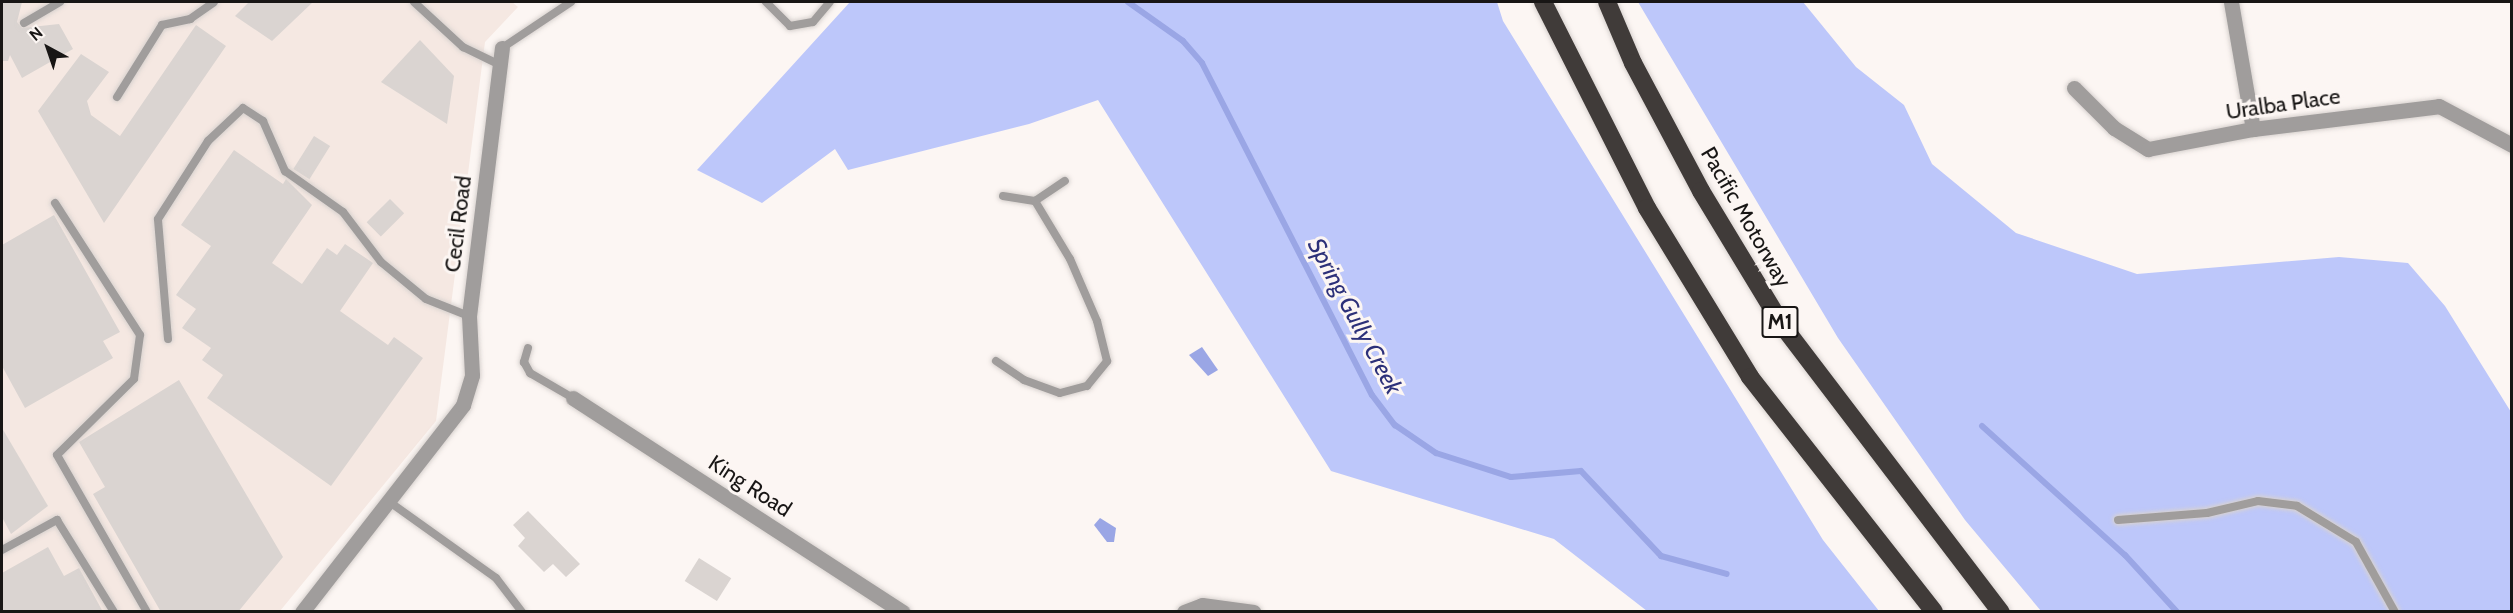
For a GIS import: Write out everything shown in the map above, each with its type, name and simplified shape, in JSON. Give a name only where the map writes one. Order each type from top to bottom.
[{"type":"highway","name":"M1","points":[[1543,2],[1647,208],[1750,377],[1934,612]]},
{"type":"highway","name":"Pacific Motorway","points":[[1607,2],[1633,63],[1691,171],[1782,325],[2001,612]]},
{"type":"street","points":[[2231,2],[2253,129]]},
{"type":"street","name":"Cecil Road","points":[[391,502],[463,405],[472,375],[469,316],[502,48]]},
{"type":"street","name":"Uralba Place","points":[[2074,88],[2114,128],[2148,149],[2253,129],[2439,106],[2511,145]]},
{"type":"street","name":"King Road","points":[[573,398],[903,612]]},
{"type":"street","points":[[302,612],[391,502]]},
{"type":"street","points":[[1184,612],[1202,605],[1254,612]]},
{"type":"lane","points":[[24,23],[60,2]]},
{"type":"lane","points":[[201,2],[212,3]]},
{"type":"lane","points":[[414,2],[463,47],[500,65]]},
{"type":"lane","points":[[502,48],[571,2]]},
{"type":"lane","points":[[766,2],[790,26],[813,22],[830,2]]},
{"type":"lane","points":[[117,97],[162,25],[190,19],[212,3]]},
{"type":"lane","points":[[168,339],[158,219],[208,141],[243,108],[262,121],[285,171],[343,212],[381,262],[426,299],[469,316]]},
{"type":"lane","points":[[1003,196],[1035,201],[1065,181]]},
{"type":"lane","points":[[996,361],[1024,380],[1060,393],[1087,386],[1107,361],[1097,321],[1070,259],[1035,201]]},
{"type":"lane","points":[[55,203],[140,335],[134,379],[57,455],[147,612]]},
{"type":"lane","points":[[528,348],[524,362],[531,373],[573,398]]},
{"type":"lane","points":[[2118,520],[2207,513],[2258,501],[2297,506],[2356,542],[2395,612]]},
{"type":"lane","points":[[391,502],[496,578],[522,612]]},
{"type":"lane","points":[[2,550],[57,520],[114,612]]},
{"type":"shaded area","points":[[2,2],[512,2],[518,7],[485,42],[436,421],[280,611],[2,611]]},
{"type":"shaded area","points":[[850,2],[1497,2],[1503,21],[1823,540],[1879,611],[1647,611],[1554,539],[1331,471],[1098,100],[1029,124],[848,170],[835,149],[762,203],[697,170]]},
{"type":"shaded area","points":[[1638,2],[1803,2],[1856,67],[1904,105],[1932,164],[2016,233],[2137,274],[2339,257],[2408,263],[2445,306],[2511,412],[2511,611],[2041,611],[1965,520],[1838,338]]},
{"type":"shaded area","points":[[1202,347],[1218,370],[1208,376],[1189,355]]},
{"type":"shaded area","points":[[1100,518],[1116,528],[1114,542],[1107,542],[1094,525]]},
{"type":"building","points":[[2,2],[22,2],[17,22],[22,28],[59,24],[73,49],[22,78],[10,55],[8,61],[2,61]]},
{"type":"building","points":[[249,2],[313,2],[272,41],[235,16]]},
{"type":"building","points":[[196,25],[226,46],[104,223],[38,111],[81,54],[109,72],[87,101],[91,115],[120,136]]},
{"type":"building","points":[[420,40],[454,76],[447,124],[381,82]]},
{"type":"building","points":[[314,136],[330,146],[309,179],[293,169]]},
{"type":"building","points":[[234,150],[283,184],[286,179],[312,205],[272,263],[302,284],[327,248],[337,255],[345,244],[373,263],[340,311],[388,345],[394,337],[423,358],[331,486],[207,398],[223,375],[202,360],[211,348],[182,328],[196,309],[176,295],[211,246],[181,225]]},
{"type":"building","points":[[390,199],[404,213],[381,236],[367,222]]},
{"type":"building","points":[[54,215],[120,332],[103,341],[113,358],[25,408],[2,366],[2,245]]},
{"type":"building","points":[[179,380],[283,557],[238,612],[161,612],[93,494],[105,487],[79,442]]},
{"type":"building","points":[[2,428],[48,506],[11,534],[2,517]]},
{"type":"building","points":[[528,511],[580,564],[566,577],[553,564],[544,572],[518,546],[525,538],[513,525]]},
{"type":"building","points":[[48,547],[64,576],[79,568],[103,612],[2,612],[2,573]]},
{"type":"building","points":[[699,558],[731,578],[717,601],[685,581]]},
{"type":"waterway","name":"Spring Gully Creek","points":[[1128,2],[1183,41],[1202,63],[1372,395],[1395,425],[1436,453],[1511,477],[1581,471],[1661,556],[1727,574]]},
{"type":"waterway","points":[[1982,426],[2125,555],[2177,612]]}]
